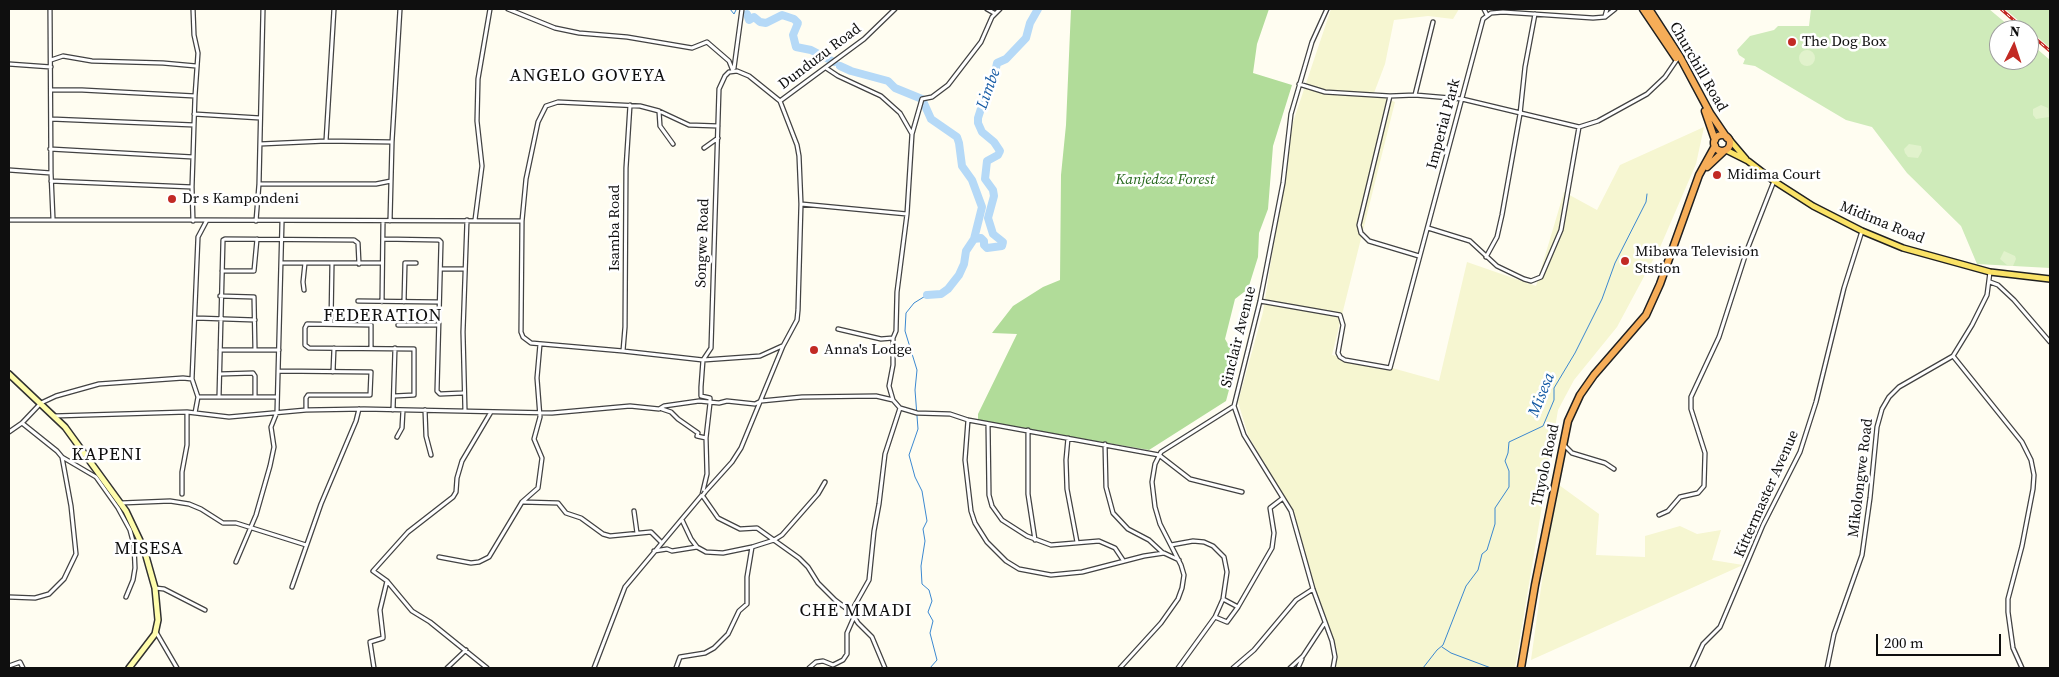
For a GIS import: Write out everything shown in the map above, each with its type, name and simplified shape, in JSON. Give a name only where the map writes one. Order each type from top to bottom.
[{"type":"highway","name":"Churchill Road","points":[[1643,9],[1678,58],[1706,114],[1715,143]]},
{"type":"highway","name":"Churchill Road","points":[[1649,9],[1710,113],[1728,139]]},
{"type":"highway","points":[[1722,136],[1728,139],[1730,144],[1725,150],[1720,151],[1715,143],[1722,136]]},
{"type":"highway","name":"Thyolo Road","points":[[1521,668],[1562,443],[1573,409],[1587,385],[1646,315],[1660,284],[1698,180],[1715,143]]},
{"type":"highway","name":"Thyolo Road","points":[[1698,180],[1715,157],[1725,150]]},
{"type":"main road","name":"Midima Road","points":[[1728,139],[1748,161],[1774,181],[1813,206],[1862,231],[1903,248],[1990,272],[2050,279]]},
{"type":"main road","name":"Midima Road","points":[[1725,150],[1748,161]]},
{"type":"main road","points":[[9,374],[65,427],[126,511],[144,549],[155,588],[158,614],[156,632],[131,668]]},
{"type":"street","points":[[50,9],[52,90],[50,174],[53,219]]},
{"type":"street","points":[[192,221],[194,114],[198,53],[194,34],[193,9]]},
{"type":"street","points":[[256,221],[259,184],[263,9]]},
{"type":"street","points":[[326,141],[334,9]]},
{"type":"street","points":[[390,221],[392,142],[400,9]]},
{"type":"street","points":[[475,220],[482,166],[477,121],[478,79],[490,9]]},
{"type":"street","points":[[508,9],[563,30],[692,48],[707,42],[729,61],[733,71]]},
{"type":"street","points":[[733,71],[742,9]]},
{"type":"street","name":"Dunduzu Road","points":[[780,101],[864,40],[895,9]]},
{"type":"street","points":[[988,9],[994,14]]},
{"type":"street","points":[[1000,9],[994,14],[981,42],[948,84],[932,97],[922,99],[912,134],[906,214],[897,292],[896,332],[893,338],[893,364],[889,387],[893,400],[900,408],[917,413],[950,414],[988,424],[1159,455],[1190,479],[1242,492]]},
{"type":"street","name":"Sinclair Avenue","points":[[1159,455],[1234,406],[1260,301],[1282,183],[1290,114],[1312,42],[1327,9]]},
{"type":"street","points":[[1484,9],[1487,15],[1502,12],[1594,18],[1605,17],[1615,9]]},
{"type":"street","points":[[1605,17],[1607,9]]},
{"type":"street","points":[[1486,257],[1497,237],[1520,114],[1525,67],[1535,14]]},
{"type":"street","name":"Imperial Park","points":[[1260,301],[1340,315],[1343,325],[1338,353],[1340,357],[1345,360],[1390,368],[1483,19],[1487,15]]},
{"type":"street","points":[[1415,95],[1433,22]]},
{"type":"street","points":[[51,60],[63,56],[92,61],[158,62],[196,66]]},
{"type":"street","points":[[1298,84],[1325,92],[1390,96],[1415,95],[1462,99],[1579,127],[1598,121],[1647,94],[1665,77],[1678,58]]},
{"type":"street","points":[[9,64],[51,66]]},
{"type":"street","points":[[826,68],[838,76],[880,96],[900,113],[912,134]]},
{"type":"street","points":[[594,668],[625,587],[732,462],[741,448],[783,346],[797,320],[800,156],[780,101],[749,76],[733,71]]},
{"type":"street","name":"Songwe Road","points":[[710,403],[710,398],[701,396],[703,360],[710,348],[719,89],[725,76],[733,71]]},
{"type":"street","points":[[52,90],[195,96]]},
{"type":"street","points":[[1390,96],[1359,225],[1361,233],[1370,241],[1420,256]]},
{"type":"street","points":[[718,126],[689,125],[659,111],[630,105],[558,102],[546,106],[538,122],[526,179],[522,221],[521,332],[526,340],[540,344],[703,360],[760,356],[783,346]]},
{"type":"street","name":"Isamba Road","points":[[623,351],[625,327],[626,168],[630,105]]},
{"type":"street","points":[[659,111],[660,126],[673,144]]},
{"type":"street","points":[[194,114],[260,118]]},
{"type":"street","points":[[51,119],[194,125]]},
{"type":"street","points":[[1428,228],[1470,241],[1497,266],[1528,280],[1536,280],[1544,272],[1561,230],[1579,127]]},
{"type":"street","points":[[704,148],[718,138]]},
{"type":"street","points":[[260,144],[326,141],[392,142]]},
{"type":"street","points":[[50,148],[193,157]]},
{"type":"street","points":[[9,170],[50,174]]},
{"type":"street","points":[[259,184],[376,184],[391,180]]},
{"type":"street","points":[[51,181],[192,187]]},
{"type":"street","points":[[1658,515],[1668,511],[1680,497],[1698,493],[1704,486],[1705,453],[1691,408],[1691,397],[1696,382],[1701,376],[1719,337],[1747,250],[1774,181]]},
{"type":"street","points":[[800,204],[906,214]]},
{"type":"street","points":[[9,220],[522,221]]},
{"type":"street","points":[[195,413],[198,397],[192,379],[198,237],[207,220]]},
{"type":"street","points":[[465,411],[463,393],[467,220]]},
{"type":"street","points":[[382,302],[383,221]]},
{"type":"street","points":[[236,562],[252,529],[274,447],[271,427],[277,412],[282,222]]},
{"type":"street","name":"Kittermaster Avenue","points":[[1692,668],[1700,647],[1720,627],[1763,525],[1800,452],[1816,402],[1842,297],[1862,231]]},
{"type":"street","points":[[383,239],[440,240],[437,391],[440,394],[463,393]]},
{"type":"street","points":[[218,397],[223,240],[354,240],[358,243],[359,264]]},
{"type":"street","points":[[222,271],[254,271],[257,240]]},
{"type":"street","points":[[281,263],[382,263]]},
{"type":"street","points":[[304,290],[302,282],[305,263]]},
{"type":"street","points":[[404,302],[405,263],[416,263]]},
{"type":"street","points":[[331,324],[332,264]]},
{"type":"street","points":[[440,269],[465,269]]},
{"type":"street","points":[[1990,272],[1990,282],[1984,301],[1953,356],[2022,442],[2031,460],[2034,475],[2033,489],[2022,546],[2008,599],[2013,648],[2022,668]]},
{"type":"street","points":[[1990,282],[1998,285],[2014,300],[2050,342]]},
{"type":"street","points":[[220,296],[254,297],[256,320],[255,350]]},
{"type":"street","points":[[358,301],[438,302]]},
{"type":"street","points":[[196,318],[256,320]]},
{"type":"street","points":[[371,348],[371,325],[308,324],[305,328],[305,345],[309,348],[334,348],[371,348],[414,348],[414,393],[411,396],[394,396]]},
{"type":"street","points":[[398,325],[438,325]]},
{"type":"street","points":[[838,329],[881,339],[893,338]]},
{"type":"street","points":[[439,557],[471,563],[479,562],[489,557],[522,502],[536,491],[539,485],[542,458],[534,440],[540,417],[538,412],[537,378],[540,344]]},
{"type":"street","points":[[334,348],[334,372]]},
{"type":"street","points":[[393,410],[395,348]]},
{"type":"street","points":[[220,350],[279,350]]},
{"type":"street","name":"Mikolongwe Road","points":[[1827,668],[1834,634],[1862,555],[1877,427],[1882,409],[1889,397],[1899,387],[1953,356]]},
{"type":"street","points":[[278,371],[369,371],[372,375],[370,395],[308,395],[306,398],[306,410]]},
{"type":"street","points":[[220,374],[253,373],[255,376],[255,397]]},
{"type":"street","points":[[9,432],[22,423],[41,403],[56,396],[99,384],[192,379]]},
{"type":"street","points":[[659,409],[664,406],[699,401],[755,404],[761,401],[876,396],[893,400]]},
{"type":"street","points":[[198,397],[277,397]]},
{"type":"street","points":[[710,403],[706,438],[707,474],[703,494],[718,518],[740,529],[756,528],[799,558],[809,568],[813,578],[822,588],[851,612],[872,637],[885,668]]},
{"type":"street","points":[[54,416],[187,412],[229,417],[306,410],[359,409],[538,412],[630,406],[666,408],[698,434],[697,436],[706,438]]},
{"type":"street","points":[[1234,406],[1244,435],[1283,498],[1295,523],[1313,589],[1334,651],[1333,668]]},
{"type":"street","points":[[851,612],[869,580],[885,454],[900,408]]},
{"type":"street","points":[[292,587],[321,504],[356,422],[359,409]]},
{"type":"street","points":[[397,437],[402,428],[403,410]]},
{"type":"street","points":[[425,410],[426,436],[431,455]]},
{"type":"street","points":[[487,668],[466,650],[412,611],[387,581],[374,572],[374,570],[408,532],[453,497],[456,492],[456,478],[462,461],[492,411]]},
{"type":"street","points":[[182,494],[182,472],[187,445],[187,412]]},
{"type":"street","points":[[968,420],[965,460],[971,511],[975,524],[996,552],[1019,569],[1051,575],[1082,572],[1123,560],[1164,553]]},
{"type":"street","points":[[22,423],[62,457],[96,477],[118,508],[130,530],[134,545],[135,568],[133,580],[126,597]]},
{"type":"street","points":[[988,424],[988,490],[991,503],[1003,521],[1035,540],[1053,545],[1099,541],[1115,548],[1123,560]]},
{"type":"street","points":[[1028,430],[1028,494],[1035,540]]},
{"type":"street","points":[[1068,438],[1066,460],[1067,489],[1077,542]]},
{"type":"street","points":[[1562,443],[1572,452],[1614,469]]},
{"type":"street","points":[[1105,444],[1106,487],[1113,513],[1128,529],[1149,540],[1164,553],[1179,560]]},
{"type":"street","points":[[1120,668],[1161,623],[1178,599],[1183,580],[1179,560],[1160,524],[1154,500],[1153,472],[1159,455]]},
{"type":"street","points":[[9,597],[35,598],[49,594],[64,579],[73,561],[76,550],[62,457]]},
{"type":"street","points":[[654,551],[667,549],[672,551],[697,547],[713,553],[752,547],[774,540],[790,527],[818,494],[824,482]]},
{"type":"street","points":[[1215,617],[1227,622],[1238,607],[1272,548],[1274,533],[1270,508],[1283,498]]},
{"type":"street","points":[[120,503],[170,501],[189,504],[223,523],[236,523],[306,545]]},
{"type":"street","points":[[522,502],[558,503],[566,513],[581,518],[608,536],[653,532],[662,543]]},
{"type":"street","points":[[634,511],[637,532]]},
{"type":"street","points":[[682,520],[697,547]]},
{"type":"street","points":[[1171,545],[1193,541],[1206,542],[1216,548],[1224,557],[1227,572],[1223,599],[1215,617],[1178,668]]},
{"type":"street","points":[[676,668],[680,658],[705,653],[714,648],[728,634],[738,611],[746,607],[752,547]]},
{"type":"street","points":[[374,668],[370,642],[383,636],[380,610],[387,581]]},
{"type":"street","points":[[155,588],[171,593],[205,610]]},
{"type":"street","points":[[1233,668],[1250,654],[1274,629],[1296,600],[1313,589]]},
{"type":"street","points":[[1223,599],[1238,607]]},
{"type":"street","points":[[809,668],[814,663],[821,661],[833,667],[840,662],[846,655],[847,634],[854,616]]},
{"type":"street","points":[[1298,668],[1303,656],[1325,623]]},
{"type":"street","points":[[156,632],[177,668]]},
{"type":"street","points":[[447,668],[466,650]]},
{"type":"street","points":[[1290,668],[1303,656]]},
{"type":"street","points":[[9,666],[20,662],[23,668]]},
{"type":"green space","name":"Kanjedza Forest","points":[[1071,9],[1269,9],[1257,44],[1253,73],[1292,85],[1273,146],[1268,209],[1259,233],[1258,257],[1248,289],[1235,299],[1225,339],[1237,360],[1226,401],[1149,450],[978,421],[978,414],[1017,334],[992,333],[1013,306],[1043,287],[1060,280],[1061,175],[1066,125]]},
{"type":"green space","points":[[1331,9],[1459,9],[1453,19],[1428,16],[1394,20],[1385,64],[1374,93],[1395,102],[1332,355],[1385,366],[1439,381],[1467,262],[1536,286],[1564,192],[1597,210],[1620,165],[1704,127],[1696,164],[1661,245],[1617,327],[1574,380],[1558,410],[1515,668],[1336,668],[1337,651],[1325,622],[1292,511],[1248,435],[1238,402],[1263,312],[1293,122]]},
{"type":"green space","points":[[1811,9],[1989,9],[2002,20],[1989,20],[1989,70],[2039,70],[2039,51],[2050,60],[2050,268],[1977,264],[1961,226],[1907,173],[1872,127],[1846,120],[1755,66],[1743,64],[1745,59],[1739,55],[1737,50],[1750,36],[1774,30],[1778,26],[1809,26]]},
{"type":"green space","points":[[2005,9],[2050,9],[2050,48],[2039,38],[2039,20],[2018,20]]},
{"type":"green space","points":[[1807,50],[1813,52],[1815,58],[1813,64],[1807,66],[1801,64],[1799,58],[1801,52]]},
{"type":"green space","points":[[2041,105],[2048,108],[2049,117],[2036,119],[2033,115],[2033,109]]},
{"type":"green space","points":[[1909,144],[1921,146],[1922,151],[1918,158],[1908,157],[1905,153],[1904,149]]},
{"type":"green space","points":[[2004,251],[2015,256],[2016,259],[2013,266],[2008,266],[2000,259]]},
{"type":"green space","points":[[1559,485],[1599,514],[1596,555],[1645,557],[1645,536],[1680,526],[1697,534],[1721,530],[1712,560],[1743,565],[1531,660],[1545,559]]},
{"type":"waterway","points":[[722,9],[730,9],[734,14],[736,10]]},
{"type":"waterway","name":"Limbe","points":[[927,295],[941,294],[948,289],[959,275],[964,264],[966,251],[974,239],[981,238],[987,248],[1002,246],[1003,242],[993,234],[988,218],[994,196],[993,190],[985,179],[987,161],[998,155],[1000,151],[994,142],[982,132],[978,118],[986,93],[994,78],[997,63],[1006,59],[1026,38],[1030,23],[1038,9]]},
{"type":"waterway","points":[[747,14],[749,20],[754,17],[760,22],[766,23],[782,15],[794,19],[798,23],[793,35],[796,47],[811,50],[834,62]]},
{"type":"waterway","points":[[840,66],[888,81],[895,88],[922,99],[931,119],[957,137],[962,166],[972,180],[982,207],[974,239]]},
{"type":"waterway","name":"Misesa","points":[[1423,668],[1443,645],[1466,586],[1478,570],[1482,554],[1487,550],[1495,524],[1495,508],[1509,487],[1509,471],[1505,461],[1509,442],[1543,426],[1554,400],[1554,388],[1575,353],[1602,299],[1615,263],[1646,202],[1647,194]]},
{"type":"waterway","points":[[927,295],[914,303],[906,313],[905,331],[917,370],[915,390],[918,429],[909,455],[915,477],[922,491],[927,521],[923,529],[925,541],[921,566],[922,584],[929,590],[932,601],[928,612],[933,621],[930,633],[937,660],[930,668]]},
{"type":"waterway","points":[[1442,647],[1451,653],[1491,668]]},
{"type":"railway","points":[[2001,9],[2014,20]]},
{"type":"railway","points":[[2039,42],[2050,51]]},
{"type":"place","name":"The Dog Box","points":[[1792,42]]},
{"type":"place","name":"Midima Court","points":[[1717,175]]},
{"type":"place","name":"Dr s Kampondeni","points":[[172,199]]},
{"type":"place","name":"Mibawa Television Ststion","points":[[1625,261]]},
{"type":"place","name":"Anna's Lodge","points":[[814,350]]},
{"type":"district","name":"ANGELO GOVEYA","points":[[588,76]]},
{"type":"district","name":"FEDERATION","points":[[383,316]]},
{"type":"district","name":"KAPENI","points":[[107,455]]},
{"type":"district","name":"MISESA","points":[[149,549]]},
{"type":"district","name":"CHE MMADI","points":[[856,611]]}]
